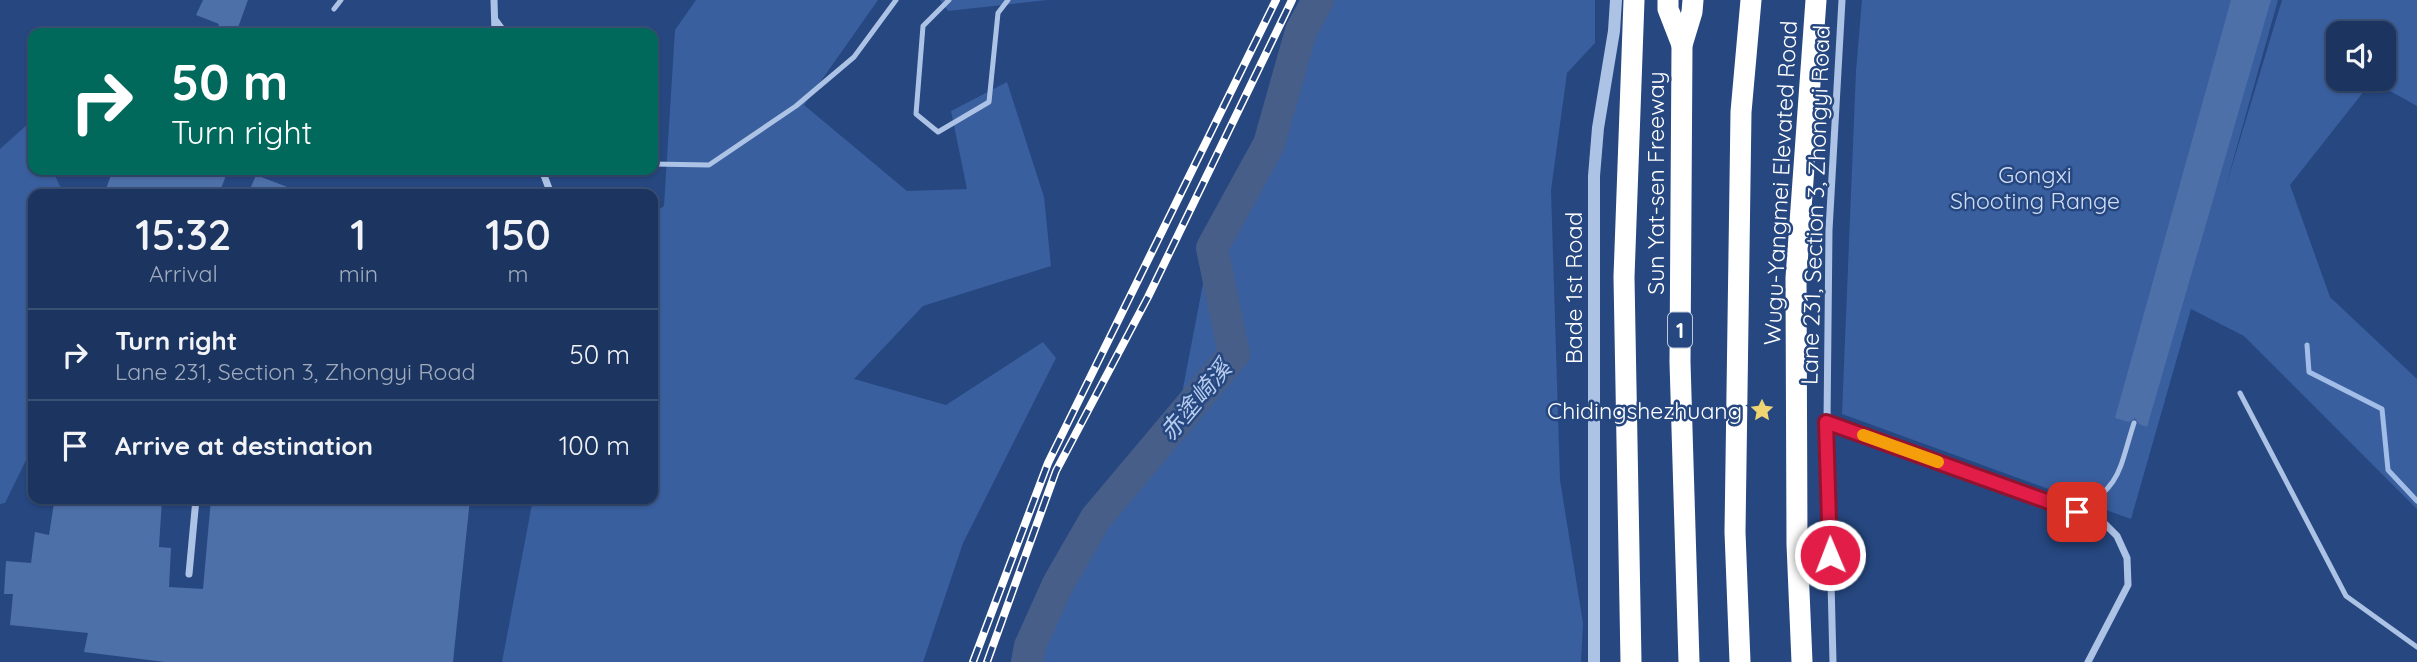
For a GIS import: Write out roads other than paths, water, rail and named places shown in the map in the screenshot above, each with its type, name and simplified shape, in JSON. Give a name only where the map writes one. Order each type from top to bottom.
[{"type":"highway","points":[[1631,662],[1624,278],[1634,0]]},
{"type":"highway","points":[[1668,0],[1668,9],[1682,45]]},
{"type":"highway","name":"Sun Yat-sen Freeway","points":[[1689,662],[1680,362],[1682,45],[1693,0]]},
{"type":"highway","points":[[1740,662],[1735,532],[1741,111],[1751,0]]},
{"type":"highway","name":"Wugu-Yangmei Elevated Road","points":[[1802,662],[1797,544],[1796,278],[1816,0]]},
{"type":"street","points":[[494,0],[495,28]]},
{"type":"street","name":"Bade 1st Road","points":[[1594,662],[1594,176],[1616,0]]},
{"type":"street","name":"Lane 231, Section 3, Zhongyi Road","points":[[1833,662],[1826,422],[1829,230],[1842,0]]},
{"type":"street","points":[[1826,422],[2102,521],[2117,537],[2127,558],[2128,585],[2088,662]]},
{"type":"street","points":[[189,574],[196,504]]},
{"type":"lane","points":[[334,9],[341,0]]},
{"type":"lane","points":[[658,164],[709,165],[796,106],[854,57],[896,0]]},
{"type":"lane","points":[[948,0],[923,26],[916,114],[938,132],[989,102],[998,13],[1008,0]]},
{"type":"lane","points":[[494,15],[503,28]]},
{"type":"lane","points":[[2240,393],[2346,596],[2417,647]]},
{"type":"lane","points":[[2077,512],[2099,499],[2113,484],[2134,423]]},
{"type":"waterway","name":"赤塗崎溪","points":[[1027,662],[1030,646],[1058,584],[1096,518],[1234,354],[1212,248],[1269,144],[1301,31],[1318,0]]},
{"type":"waterway","points":[[2307,345],[2309,372],[2382,409],[2388,470],[2417,501]]},
{"type":"railway","points":[[973,662],[1048,463],[1276,0]]},
{"type":"railway","points":[[987,662],[1056,471],[1148,297],[1292,0]]},
{"type":"place","name":"Chidingshezhuang","points":[[1762,410]]},
{"type":"park label","name":"Gongxi Shooting Range","points":[[2035,187]]}]
